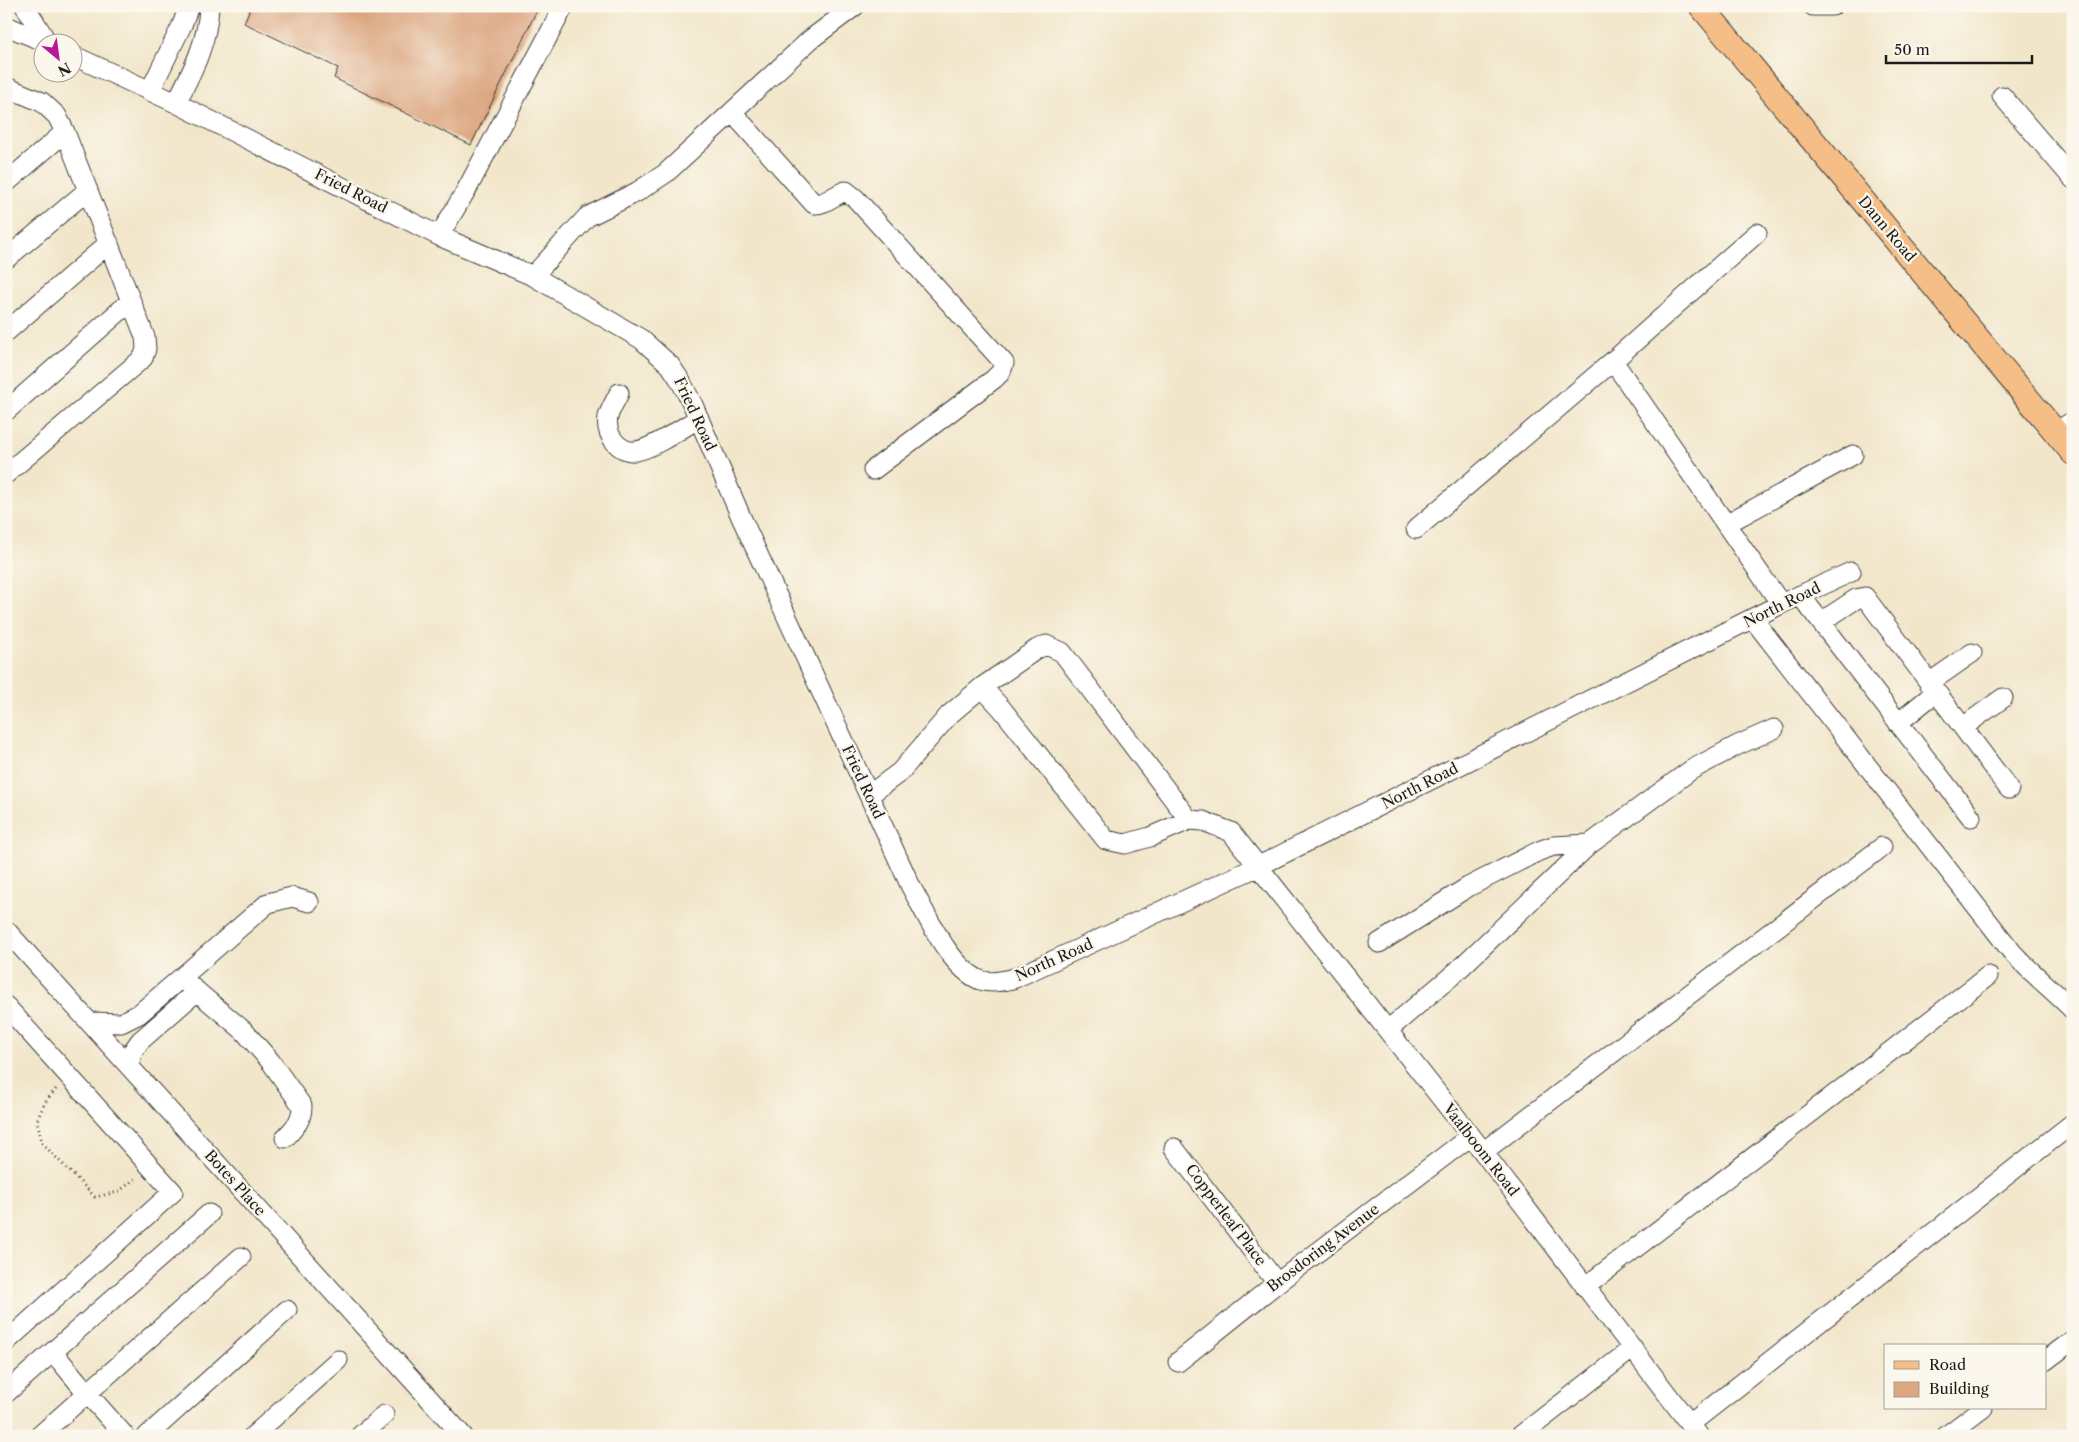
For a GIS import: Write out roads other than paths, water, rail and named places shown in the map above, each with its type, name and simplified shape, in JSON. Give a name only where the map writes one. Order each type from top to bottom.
[{"type":"main road","name":"Dann Road","points":[[1701,6],[2068,438]]},
{"type":"street","points":[[25,6],[40,32]]},
{"type":"street","points":[[150,91],[182,25],[189,6]]},
{"type":"street","points":[[176,103],[197,61],[206,32],[209,6]]},
{"type":"street","points":[[440,236],[564,6]]},
{"type":"street","points":[[532,276],[587,217],[637,192],[666,173],[811,39],[855,6]]},
{"type":"street","points":[[1813,6],[1832,6]]},
{"type":"street","points":[[6,26],[32,36]]},
{"type":"street","name":"Fried Road","points":[[82,60],[176,103],[440,236],[532,276],[641,338],[670,365],[680,380],[699,418],[741,517],[911,887],[941,940],[962,968],[982,981]]},
{"type":"street","points":[[6,87],[42,102],[57,116],[65,132],[145,337],[146,349],[142,358],[6,474]]},
{"type":"street","points":[[2002,96],[2073,179]]},
{"type":"street","points":[[732,112],[814,204],[820,205],[836,194],[846,191],[856,199],[1004,363],[1001,372],[994,379],[873,470]]},
{"type":"street","points":[[6,183],[65,132]]},
{"type":"street","points":[[6,259],[88,190]]},
{"type":"street","points":[[1416,529],[1614,361],[1757,233]]},
{"type":"street","points":[[6,332],[109,244]]},
{"type":"street","points":[[6,411],[131,301]]},
{"type":"street","points":[[1614,361],[1726,524],[1766,612],[2037,963],[2050,987],[2073,1010]]},
{"type":"street","points":[[620,393],[608,416],[608,427],[612,438],[618,446],[626,450],[636,451],[648,447],[699,418]]},
{"type":"street","points":[[1726,524],[1853,455]]},
{"type":"street","name":"North Road","points":[[982,981],[993,982],[1015,978],[1259,866],[1800,595],[1851,572]]},
{"type":"street","points":[[1800,595],[1971,816]]},
{"type":"street","points":[[1822,622],[1856,599],[1865,597],[2009,789]]},
{"type":"street","points":[[869,795],[900,772],[949,715],[982,687],[1037,649],[1046,645],[1062,652],[1189,820],[1150,837],[1125,844],[1106,840],[1002,709],[982,687]]},
{"type":"street","points":[[1898,723],[1933,687],[1972,653]]},
{"type":"street","points":[[1963,727],[2002,698]]},
{"type":"street","points":[[1388,1030],[1456,972],[1590,844],[1691,770],[1730,749],[1774,729]]},
{"type":"street","name":"Vaalboom Road","points":[[1189,820],[1203,821],[1231,832],[1483,1152],[1695,1430]]},
{"type":"street","points":[[1379,943],[1468,887],[1540,851],[1554,846],[1590,844]]},
{"type":"street","points":[[1483,1152],[1882,847]]},
{"type":"street","points":[[90,1022],[121,1023],[139,1014],[268,903],[292,897],[309,902]]},
{"type":"street","name":"Botes Place","points":[[6,930],[463,1436]]},
{"type":"street","points":[[1585,1286],[1988,976]]},
{"type":"street","points":[[181,978],[244,1031],[271,1062],[302,1106],[299,1123],[286,1138]]},
{"type":"street","points":[[130,1066],[132,1052],[140,1041],[197,991]]},
{"type":"street","points":[[6,1006],[173,1192],[6,1342]]},
{"type":"street","points":[[1695,1430],[2073,1123]]},
{"type":"street","name":"Brosdoring Avenue","points":[[1178,1362],[1277,1283],[1470,1136]]},
{"type":"street","name":"Copperleaf Place","points":[[1174,1148],[1277,1283]]},
{"type":"street","points":[[6,1393],[209,1214]]},
{"type":"street","points":[[39,1436],[241,1257]]},
{"type":"street","points":[[147,1436],[288,1310]]},
{"type":"street","points":[[2046,1360],[2073,1340]]},
{"type":"street","points":[[1520,1436],[1633,1348]]},
{"type":"street","points":[[53,1352],[125,1436]]},
{"type":"street","points":[[253,1436],[338,1360]]},
{"type":"street","points":[[1946,1436],[1979,1410]]},
{"type":"street","points":[[360,1436],[384,1415]]}]
